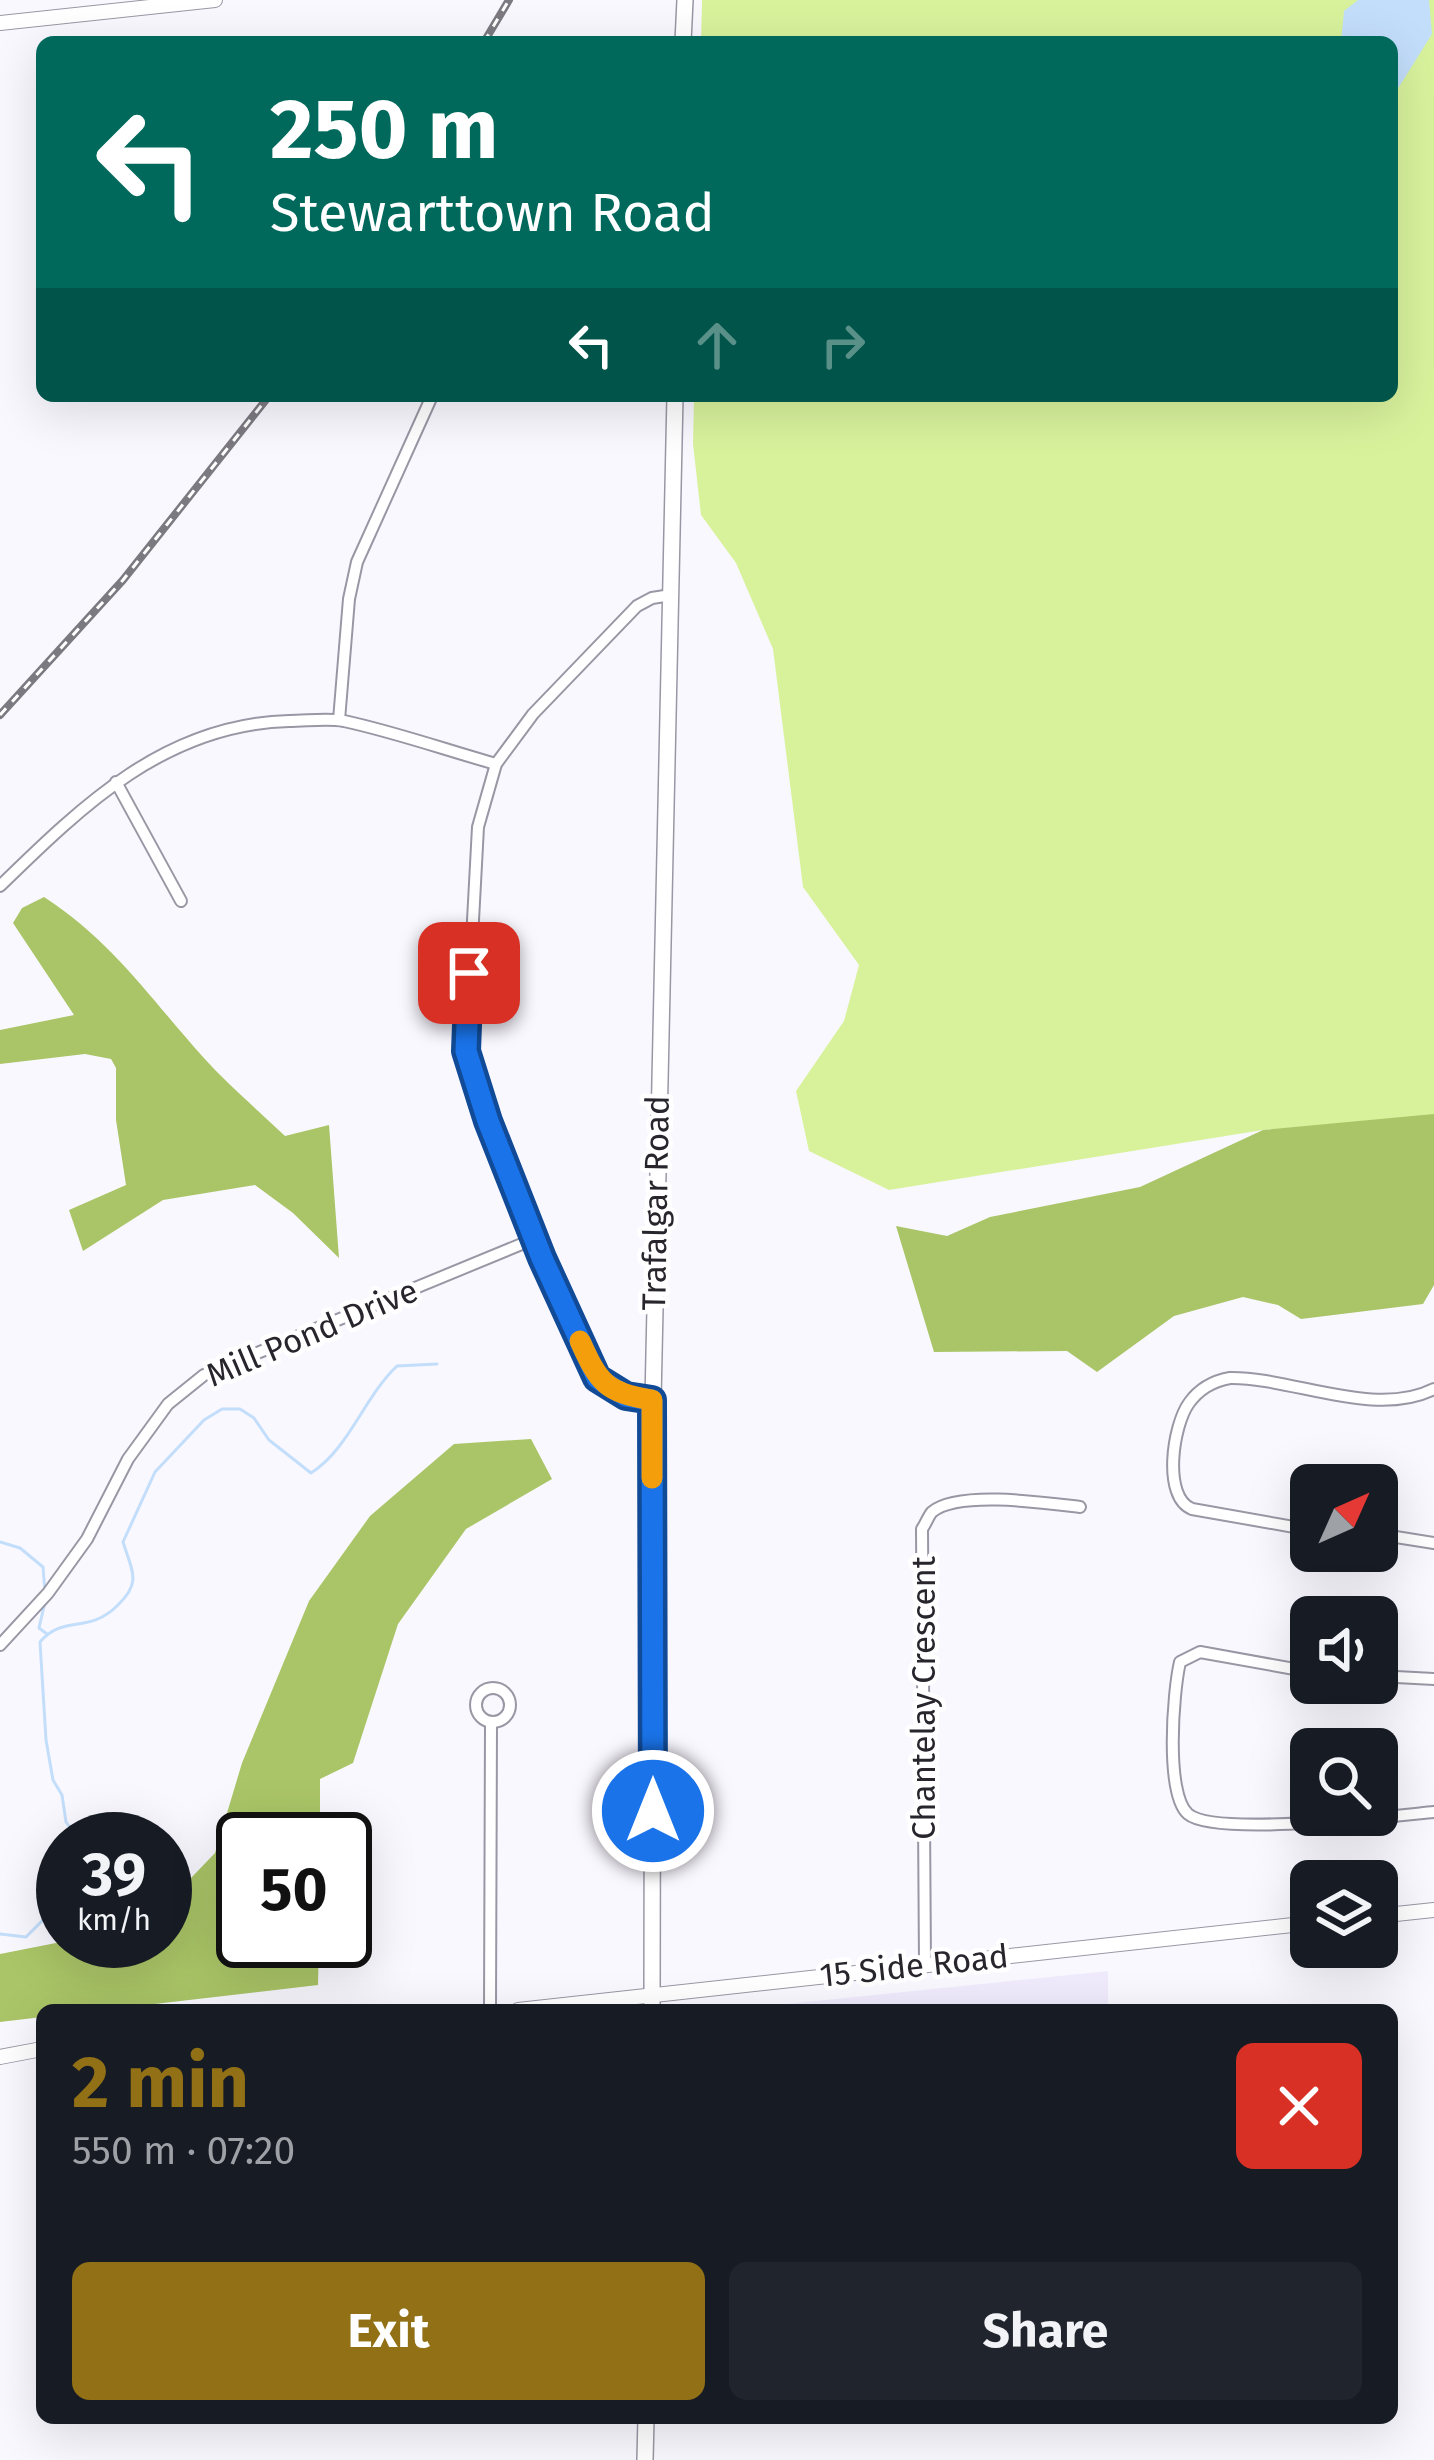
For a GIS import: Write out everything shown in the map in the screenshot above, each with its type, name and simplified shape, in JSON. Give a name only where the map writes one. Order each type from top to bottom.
[{"type":"main road","points":[[683,36],[685,0]]},
{"type":"main road","name":"Trafalgar Road","points":[[653,2002],[652,1400],[675,402]]},
{"type":"main road","points":[[645,2460],[646,2424]]},
{"type":"street","points":[[0,23],[215,0]]},
{"type":"street","points":[[339,720],[349,598],[357,562],[430,402]]},
{"type":"street","points":[[652,1400],[626,1396],[597,1378],[542,1258],[466,1051],[476,844],[496,764],[533,714],[637,606],[671,595]]},
{"type":"street","points":[[0,886],[73,815],[116,782],[190,740],[253,722],[339,720],[496,764]]},
{"type":"street","points":[[116,782],[181,901]]},
{"type":"street","name":"Mill Pond Drive","points":[[0,1645],[48,1593],[87,1539],[128,1459],[168,1404],[204,1375],[534,1238]]},
{"type":"street","points":[[1290,1526],[1184,1507],[1174,1491],[1173,1473],[1181,1420],[1192,1399],[1212,1383],[1230,1378],[1372,1397],[1412,1397],[1434,1389]]},
{"type":"street","name":"Chantelay Crescent","points":[[926,1964],[922,1529],[930,1514],[948,1504],[1032,1501],[1079,1507]]},
{"type":"street","points":[[1398,1535],[1434,1543]]},
{"type":"street","points":[[1290,1668],[1200,1652],[1180,1662],[1174,1686],[1175,1793],[1183,1810],[1198,1821],[1303,1824],[1434,1812]]},
{"type":"street","points":[[1398,1677],[1434,1679]]},
{"type":"street","points":[[490,2004],[491,1723]]},
{"type":"street","points":[[1398,1914],[1434,1910]]},
{"type":"street","name":"15 Side Road","points":[[619,2004],[926,1964],[1290,1925]]},
{"type":"street","points":[[0,2057],[36,2050]]},
{"type":"shaded area","points":[[1108,1971],[1108,2004],[786,2004]]},
{"type":"green space","points":[[702,0],[1434,0],[1434,1116],[1263,1130],[889,1190],[809,1151],[796,1091],[844,1021],[859,965],[803,887],[773,649],[736,563],[701,515],[693,444],[694,402],[1398,402],[1398,36],[701,36]]},
{"type":"green space","points":[[44,897],[110,951],[213,1067],[285,1136],[329,1125],[339,1258],[293,1213],[255,1185],[163,1200],[83,1251],[69,1210],[126,1185],[116,1120],[116,1068],[111,1059],[85,1054],[0,1064],[0,1030],[74,1015],[13,923],[22,908]]},
{"type":"green space","points":[[1434,1114],[1434,1285],[1423,1304],[1301,1319],[1278,1305],[1243,1297],[1174,1316],[1097,1372],[1067,1351],[934,1352],[896,1226],[947,1236],[990,1217],[1140,1187],[1263,1130]]},
{"type":"green space","points":[[531,1439],[552,1479],[466,1529],[398,1624],[353,1763],[320,1779],[320,1812],[227,1812],[242,1763],[309,1601],[370,1516],[454,1444]]},
{"type":"green space","points":[[215,1853],[216,1968],[318,1968],[318,1985],[155,2004],[36,2004],[36,2018],[0,2022],[0,1954],[36,1947],[36,1968],[192,1968],[192,1877]]},
{"type":"water","points":[[1358,0],[1429,0],[1432,34],[1398,88],[1398,36],[1342,36],[1344,11]]},
{"type":"waterway","points":[[65,1812],[46,1740],[40,1642],[58,1629],[107,1614],[130,1590],[133,1576],[123,1542],[155,1472],[204,1420],[222,1409],[240,1409],[254,1418],[269,1440],[311,1473],[336,1451],[397,1366],[437,1364]]},
{"type":"waterway","points":[[0,1542],[20,1548],[43,1567],[45,1592]]},
{"type":"waterway","points":[[45,1602],[39,1628],[47,1634]]},
{"type":"waterway","points":[[0,1934],[26,1937],[36,1927]]},
{"type":"railway","points":[[488,36],[509,0]]},
{"type":"railway","points":[[0,715],[123,580],[264,402]]},
{"type":"slow traffic","points":[[580,1341],[597,1378],[626,1396],[652,1400],[652,1478]]},
{"type":"route","points":[[469,973],[466,1051],[542,1258],[597,1378],[626,1396],[652,1400],[653,1811]]}]
